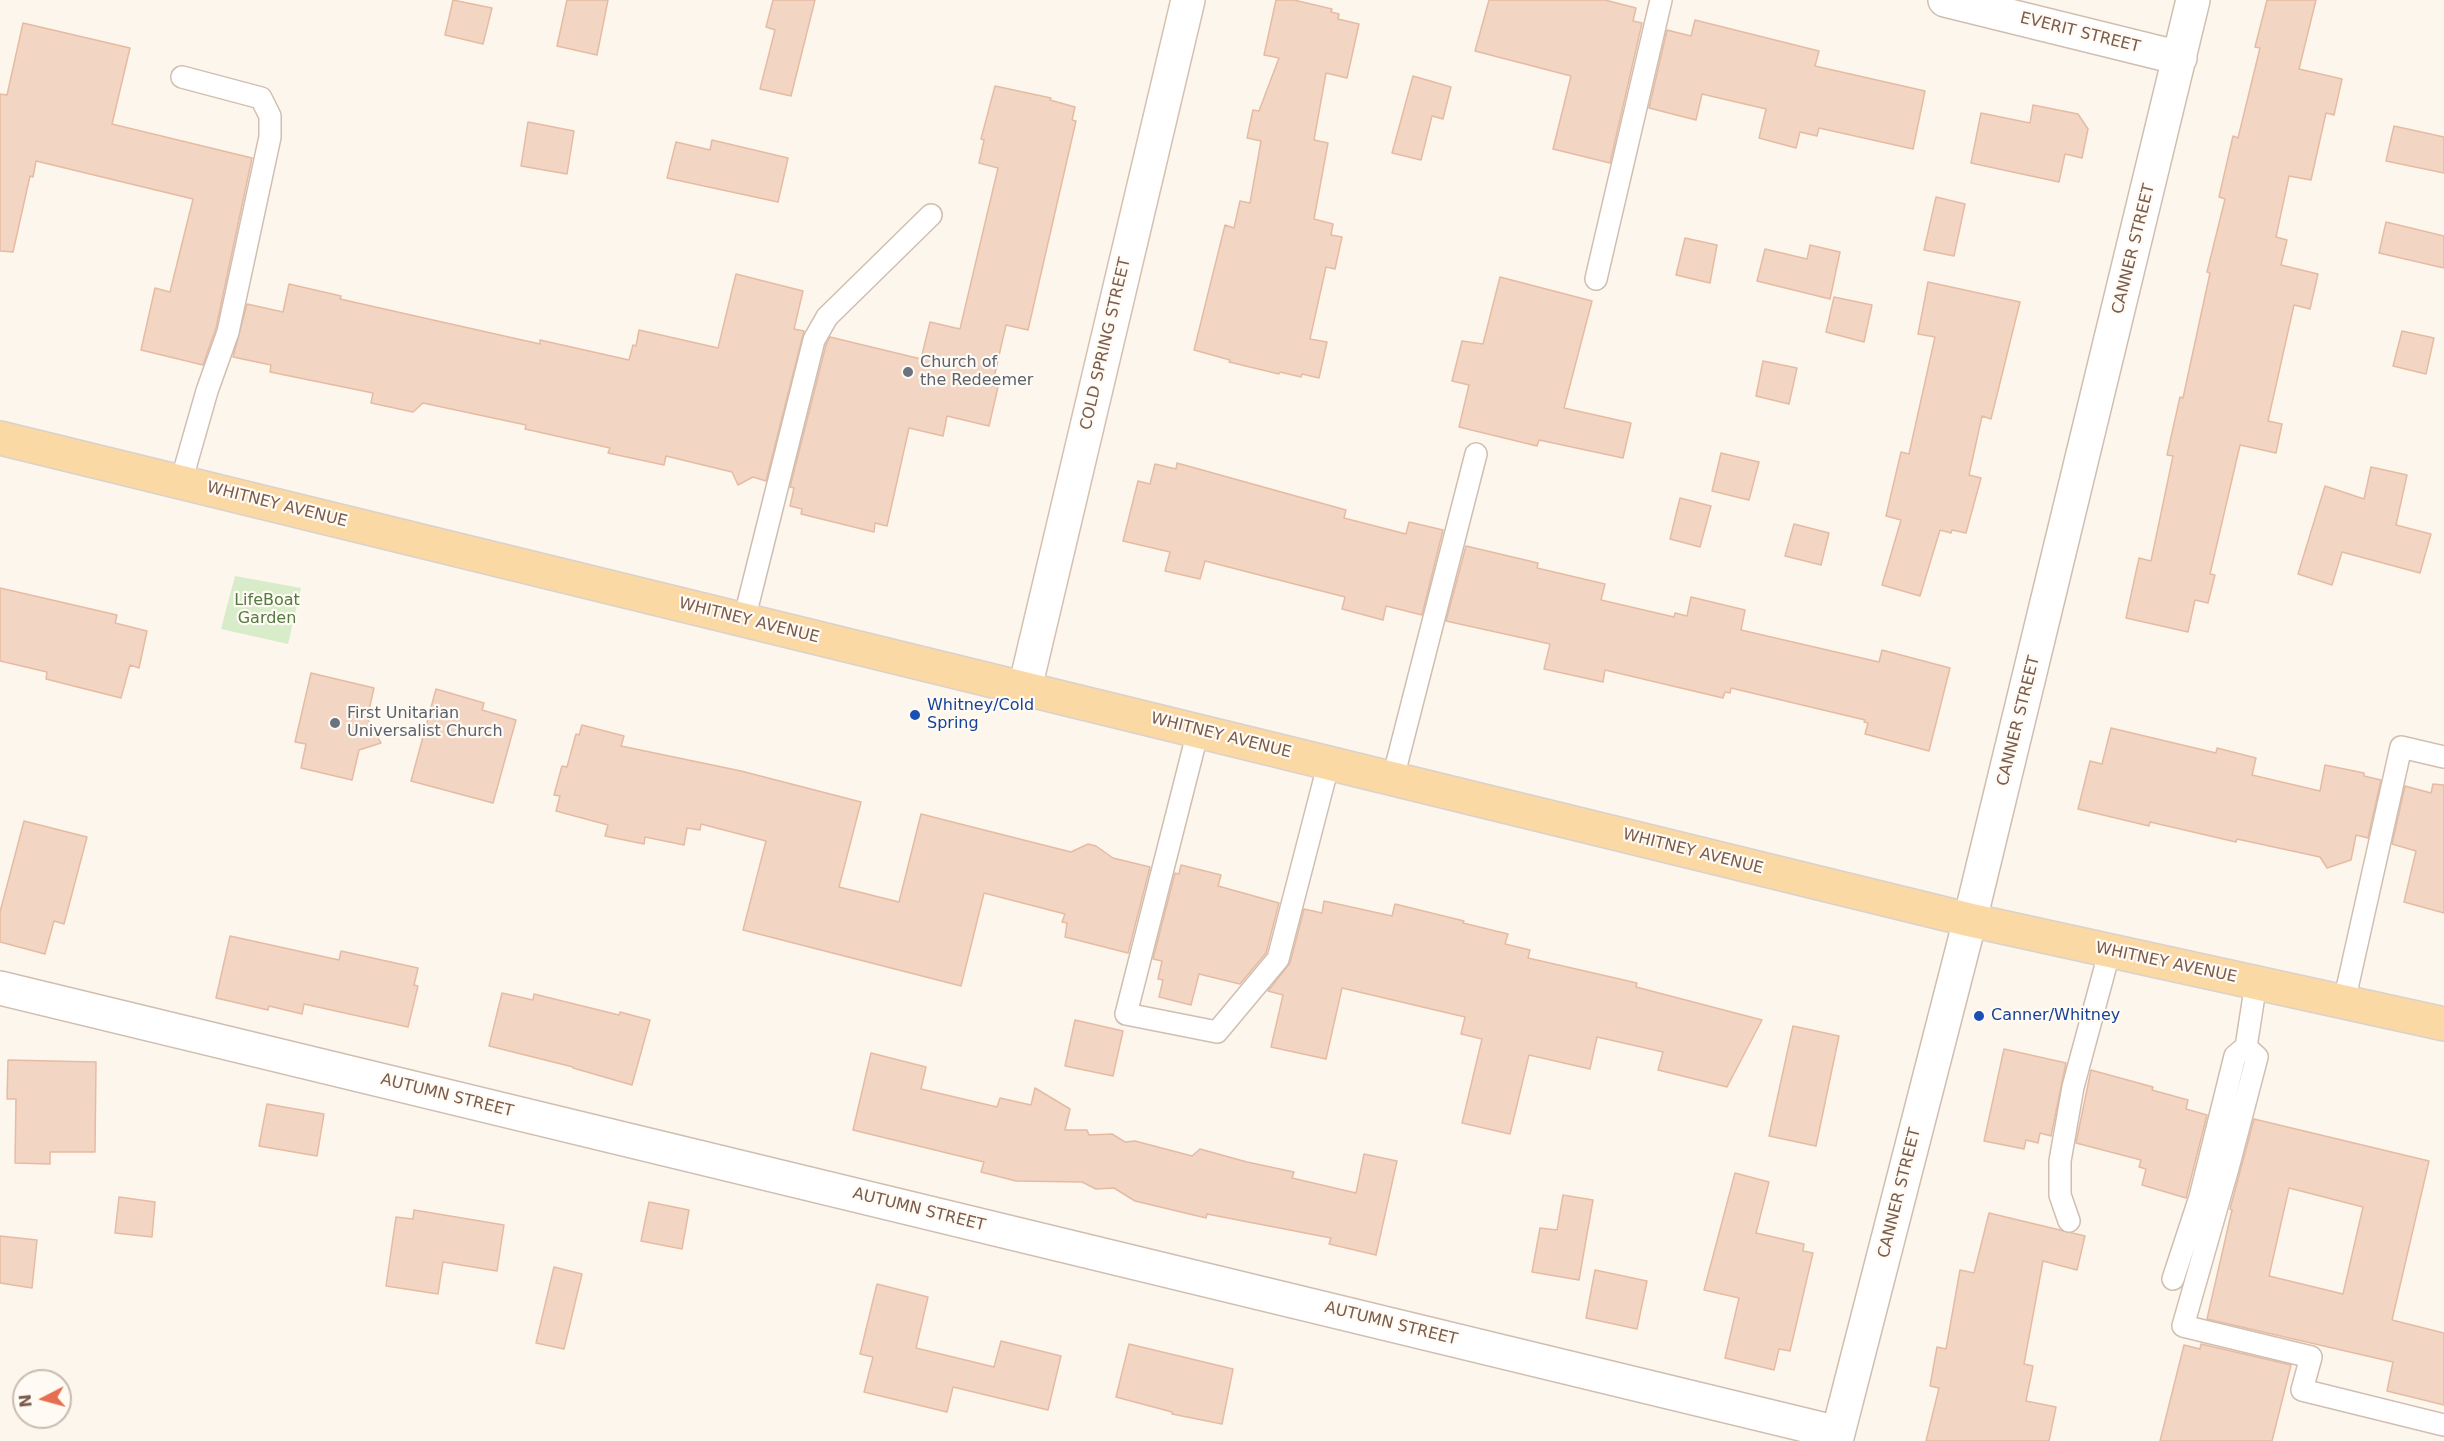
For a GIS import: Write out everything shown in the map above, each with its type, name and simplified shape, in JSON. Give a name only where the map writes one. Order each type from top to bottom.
[{"type":"main road","name":"WHITNEY AVENUE","points":[[0,438],[1970,920],[2444,1024]]},
{"type":"street","name":"COLD SPRING STREET","points":[[1025,688],[1188,0]]},
{"type":"street","name":"EVERIT STREET","points":[[1945,0],[2180,58]]},
{"type":"street","name":"CANNER STREET","points":[[1837,1437],[1970,920],[2193,0]]},
{"type":"street","name":"AUTUMN STREET","points":[[0,988],[1837,1437]]},
{"type":"lane","points":[[1596,279],[1660,0]]},
{"type":"lane","points":[[181,482],[207,391],[228,332],[270,137],[270,116],[261,98],[182,77]]},
{"type":"lane","points":[[744,620],[816,334],[827,317],[931,215]]},
{"type":"lane","points":[[1393,778],[1476,454]]},
{"type":"lane","points":[[1198,730],[1126,1014],[1217,1032],[1278,958],[1329,762]]},
{"type":"lane","points":[[2344,1002],[2401,747],[2444,757]]},
{"type":"lane","points":[[2069,1221],[2060,1195],[2060,1161],[2073,1087],[2110,951]]},
{"type":"lane","points":[[2173,1280],[2200,1197],[2235,1056],[2246,1047],[2256,983]]},
{"type":"lane","points":[[2246,1047],[2257,1057],[2183,1326],[2311,1357],[2302,1390],[2444,1425]]},
{"type":"green space","name":"LifeBoat Garden","points":[[235,576],[301,588],[288,644],[221,629]]},
{"type":"building","points":[[453,0],[492,8],[483,44],[445,35]]},
{"type":"building","points":[[567,0],[608,0],[597,55],[557,46]]},
{"type":"building","points":[[773,0],[815,0],[791,96],[760,89],[775,30],[766,27]]},
{"type":"building","points":[[1276,0],[1294,0],[1332,9],[1331,12],[1339,14],[1338,19],[1359,24],[1347,78],[1326,73],[1314,140],[1328,143],[1314,219],[1333,224],[1331,235],[1342,237],[1335,269],[1326,267],[1310,339],[1327,342],[1319,378],[1302,374],[1301,377],[1280,372],[1279,374],[1229,362],[1230,360],[1194,350],[1225,225],[1234,228],[1240,201],[1250,203],[1261,141],[1247,138],[1253,110],[1259,111],[1279,58],[1264,55]]},
{"type":"building","points":[[1489,0],[1605,0],[1636,8],[1633,21],[1642,23],[1610,163],[1553,149],[1571,76],[1475,51]]},
{"type":"building","points":[[2267,0],[2316,0],[2299,69],[2342,79],[2334,115],[2326,113],[2311,180],[2289,176],[2276,237],[2287,240],[2281,265],[2318,274],[2310,309],[2294,305],[2268,421],[2282,424],[2276,453],[2240,445],[2210,574],[2215,575],[2208,603],[2195,600],[2188,632],[2126,618],[2139,558],[2151,561],[2173,456],[2167,455],[2180,397],[2183,398],[2210,273],[2207,272],[2225,199],[2219,197],[2233,136],[2238,138],[2260,48],[2255,47]]},
{"type":"building","points":[[1695,20],[1819,51],[1815,66],[1925,91],[1913,149],[1819,128],[1817,136],[1800,132],[1796,148],[1759,138],[1766,109],[1702,94],[1696,120],[1649,108],[1667,30],[1691,36]]},
{"type":"building","points":[[23,23],[130,48],[112,124],[252,158],[216,328],[203,365],[141,350],[155,288],[170,292],[193,199],[36,161],[33,177],[30,176],[13,252],[0,251],[0,94],[7,95]]},
{"type":"building","points":[[1413,76],[1451,87],[1443,119],[1432,116],[1421,160],[1392,153]]},
{"type":"building","name":"Church of the Redeemer","points":[[995,86],[1051,98],[1050,100],[1075,107],[1072,120],[1076,121],[1028,330],[1006,325],[992,386],[998,387],[989,426],[947,416],[943,436],[909,428],[887,526],[875,523],[874,532],[801,514],[802,509],[790,506],[794,488],[790,487],[826,345],[830,337],[921,359],[930,322],[960,329],[998,168],[979,163],[984,140],[981,139]]},
{"type":"building","points":[[2033,105],[2078,114],[2088,129],[2082,158],[2065,154],[2059,182],[1971,163],[1981,113],[2030,123]]},
{"type":"building","points":[[528,122],[574,131],[567,174],[521,166]]},
{"type":"building","points":[[2394,126],[2444,137],[2444,173],[2386,161]]},
{"type":"building","points":[[712,140],[788,158],[778,202],[667,178],[676,142],[710,150]]},
{"type":"building","points":[[1936,197],[1965,204],[1954,256],[1924,250]]},
{"type":"building","points":[[2386,222],[2444,236],[2444,268],[2379,253]]},
{"type":"building","points":[[1685,238],[1717,245],[1710,283],[1676,275]]},
{"type":"building","points":[[1810,245],[1840,252],[1830,299],[1757,281],[1765,249],[1807,259]]},
{"type":"building","points":[[736,274],[803,291],[794,329],[804,331],[766,481],[753,477],[738,485],[732,472],[666,456],[664,465],[608,453],[610,448],[525,429],[526,425],[423,403],[413,412],[371,403],[373,393],[270,372],[271,365],[233,357],[247,304],[283,312],[289,284],[341,296],[340,299],[540,344],[540,340],[629,360],[633,345],[636,346],[639,330],[718,348]]},
{"type":"building","points":[[1500,277],[1592,301],[1564,408],[1631,423],[1623,458],[1539,440],[1537,446],[1459,427],[1469,385],[1452,381],[1462,341],[1483,344]]},
{"type":"building","points":[[1928,282],[2020,302],[1991,419],[1982,416],[1969,475],[1981,478],[1966,533],[1940,530],[1920,596],[1882,585],[1901,520],[1886,516],[1901,452],[1909,454],[1935,337],[1918,334]]},
{"type":"building","points":[[1834,297],[1872,305],[1864,342],[1826,332]]},
{"type":"building","points":[[2402,331],[2434,338],[2426,374],[2393,366]]},
{"type":"building","points":[[1763,361],[1797,368],[1789,404],[1756,396]]},
{"type":"building","points":[[1721,453],[1759,462],[1749,500],[1712,491]]},
{"type":"building","points":[[1177,463],[1346,510],[1344,518],[1406,534],[1409,522],[1443,530],[1422,615],[1386,606],[1383,620],[1342,609],[1345,597],[1205,561],[1200,579],[1165,571],[1170,552],[1123,541],[1138,481],[1150,484],[1155,464],[1176,469]]},
{"type":"building","points":[[2371,467],[2407,475],[2396,525],[2431,534],[2420,573],[2342,552],[2332,585],[2298,574],[2325,486],[2364,499]]},
{"type":"building","points":[[1680,498],[1711,506],[1700,547],[1670,539]]},
{"type":"building","points":[[1794,524],[1829,533],[1821,565],[1785,556]]},
{"type":"building","points":[[1466,546],[1538,563],[1537,568],[1605,584],[1601,600],[1674,617],[1675,613],[1687,616],[1691,597],[1745,610],[1741,630],[1879,662],[1882,650],[1950,668],[1929,751],[1865,734],[1868,723],[1864,722],[1865,720],[1731,688],[1730,693],[1725,692],[1723,698],[1605,670],[1603,682],[1544,669],[1550,644],[1446,621]]},
{"type":"building","points":[[0,588],[117,615],[115,623],[147,631],[139,668],[130,665],[121,698],[46,679],[47,672],[0,661]]},
{"type":"building","name":"First Unitarian Universalist Church","points":[[311,673],[374,688],[367,718],[381,743],[359,750],[352,780],[301,768],[306,744],[295,742]]},
{"type":"building","points":[[436,689],[484,703],[482,710],[516,720],[493,803],[411,781]]},
{"type":"building","points":[[582,725],[624,736],[621,746],[741,771],[861,802],[839,887],[899,902],[921,814],[1071,852],[1088,844],[1096,846],[1113,858],[1150,867],[1128,953],[1065,937],[1067,923],[1062,922],[1065,914],[984,893],[961,986],[743,930],[766,841],[701,824],[700,830],[687,828],[684,845],[645,837],[644,844],[605,836],[608,825],[556,811],[560,796],[554,795],[562,766],[567,767],[576,734],[579,735]]},
{"type":"building","points":[[2111,728],[2216,753],[2217,748],[2256,758],[2252,775],[2320,791],[2325,765],[2364,773],[2364,776],[2381,780],[2368,838],[2356,835],[2351,860],[2327,868],[2320,857],[2237,839],[2236,842],[2150,822],[2149,826],[2078,809],[2090,761],[2102,764]]},
{"type":"building","points":[[2433,784],[2444,785],[2444,913],[2404,902],[2416,851],[2392,844],[2405,786],[2431,793]]},
{"type":"building","points":[[24,821],[87,837],[64,924],[54,921],[45,954],[0,942],[0,912]]},
{"type":"building","points":[[1181,865],[1221,875],[1218,886],[1279,903],[1266,953],[1240,984],[1199,974],[1191,1005],[1159,997],[1163,980],[1158,979],[1162,961],[1153,959],[1175,873],[1179,874]]},
{"type":"building","points":[[1324,901],[1392,916],[1395,904],[1464,921],[1463,923],[1508,934],[1505,944],[1530,950],[1528,958],[1637,983],[1636,987],[1762,1020],[1727,1087],[1658,1070],[1663,1052],[1597,1037],[1590,1069],[1529,1055],[1510,1134],[1462,1123],[1482,1039],[1461,1034],[1465,1017],[1342,988],[1326,1059],[1271,1047],[1283,995],[1268,991],[1290,963],[1304,909],[1322,913]]},
{"type":"building","points":[[230,936],[339,960],[341,951],[418,968],[414,985],[418,986],[408,1027],[304,1004],[302,1014],[269,1006],[268,1010],[216,998]]},
{"type":"building","points":[[502,993],[533,1000],[534,994],[619,1015],[620,1012],[650,1020],[632,1085],[573,1067],[489,1046]]},
{"type":"building","points":[[1075,1020],[1123,1031],[1113,1076],[1065,1066]]},
{"type":"building","points":[[1793,1026],[1839,1036],[1816,1146],[1769,1136]]},
{"type":"building","points":[[2004,1049],[2066,1063],[2051,1136],[2040,1133],[2038,1143],[2026,1140],[2024,1149],[1984,1141]]},
{"type":"building","points":[[871,1053],[926,1067],[921,1089],[997,1107],[1000,1098],[1031,1105],[1035,1088],[1070,1109],[1065,1130],[1087,1130],[1089,1135],[1112,1134],[1125,1142],[1135,1141],[1192,1156],[1200,1149],[1294,1172],[1292,1178],[1356,1193],[1364,1154],[1397,1161],[1376,1255],[1329,1244],[1331,1238],[1207,1214],[1206,1218],[1135,1201],[1114,1188],[1096,1189],[1082,1182],[1016,1181],[981,1172],[984,1162],[853,1130]]},
{"type":"building","points":[[8,1060],[96,1062],[95,1152],[50,1152],[50,1164],[15,1163],[16,1099],[7,1099]]},
{"type":"building","points":[[2091,1070],[2153,1087],[2152,1090],[2188,1100],[2186,1109],[2207,1115],[2186,1198],[2142,1185],[2146,1169],[2139,1167],[2141,1160],[2076,1143]]},
{"type":"building","points":[[267,1104],[324,1114],[317,1156],[259,1146]]},
{"type":"building","points":[[2254,1119],[2429,1161],[2392,1320],[2444,1333],[2444,1405],[2387,1391],[2393,1362],[2207,1319],[2232,1210],[2230,1209]],"holes":[[[2289,1188],[2363,1207],[2343,1294],[2269,1276]]]},
{"type":"building","points":[[1735,1173],[1769,1182],[1756,1233],[1804,1244],[1803,1251],[1813,1253],[1790,1351],[1779,1349],[1774,1370],[1725,1358],[1739,1298],[1704,1290]]},
{"type":"building","points":[[1563,1195],[1593,1200],[1579,1280],[1532,1272],[1540,1228],[1557,1230]]},
{"type":"building","points":[[119,1197],[155,1202],[152,1237],[115,1233]]},
{"type":"building","points":[[649,1202],[689,1210],[682,1249],[641,1241]]},
{"type":"building","points":[[414,1210],[504,1225],[497,1271],[443,1262],[438,1294],[386,1286],[396,1217],[413,1219]]},
{"type":"building","points":[[1989,1213],[2085,1236],[2077,1270],[2043,1261],[2024,1364],[2033,1366],[2026,1401],[2056,1407],[2049,1441],[1926,1441],[1939,1388],[1930,1386],[1937,1347],[1946,1349],[1960,1270],[1974,1273]]},
{"type":"building","points":[[0,1236],[37,1240],[32,1288],[0,1283]]},
{"type":"building","points":[[554,1267],[582,1274],[564,1349],[536,1343]]},
{"type":"building","points":[[1595,1270],[1647,1281],[1637,1329],[1586,1318]]},
{"type":"building","points":[[877,1284],[928,1297],[916,1348],[994,1367],[1001,1341],[1061,1356],[1048,1410],[953,1387],[947,1412],[864,1392],[873,1357],[860,1354]]},
{"type":"building","points":[[1129,1344],[1233,1369],[1222,1424],[1172,1414],[1172,1412],[1116,1397]]},
{"type":"building","points":[[2201,1344],[2291,1365],[2272,1441],[2160,1441],[2184,1345],[2200,1349]]},
{"type":"place","name":"Church of the Redeemer","points":[[908,372]]},
{"type":"place","name":"Whitney/Cold Spring","points":[[915,715]]},
{"type":"place","name":"First Unitarian Universalist Church","points":[[335,723]]},
{"type":"place","name":"Canner/Whitney","points":[[1979,1016]]}]
